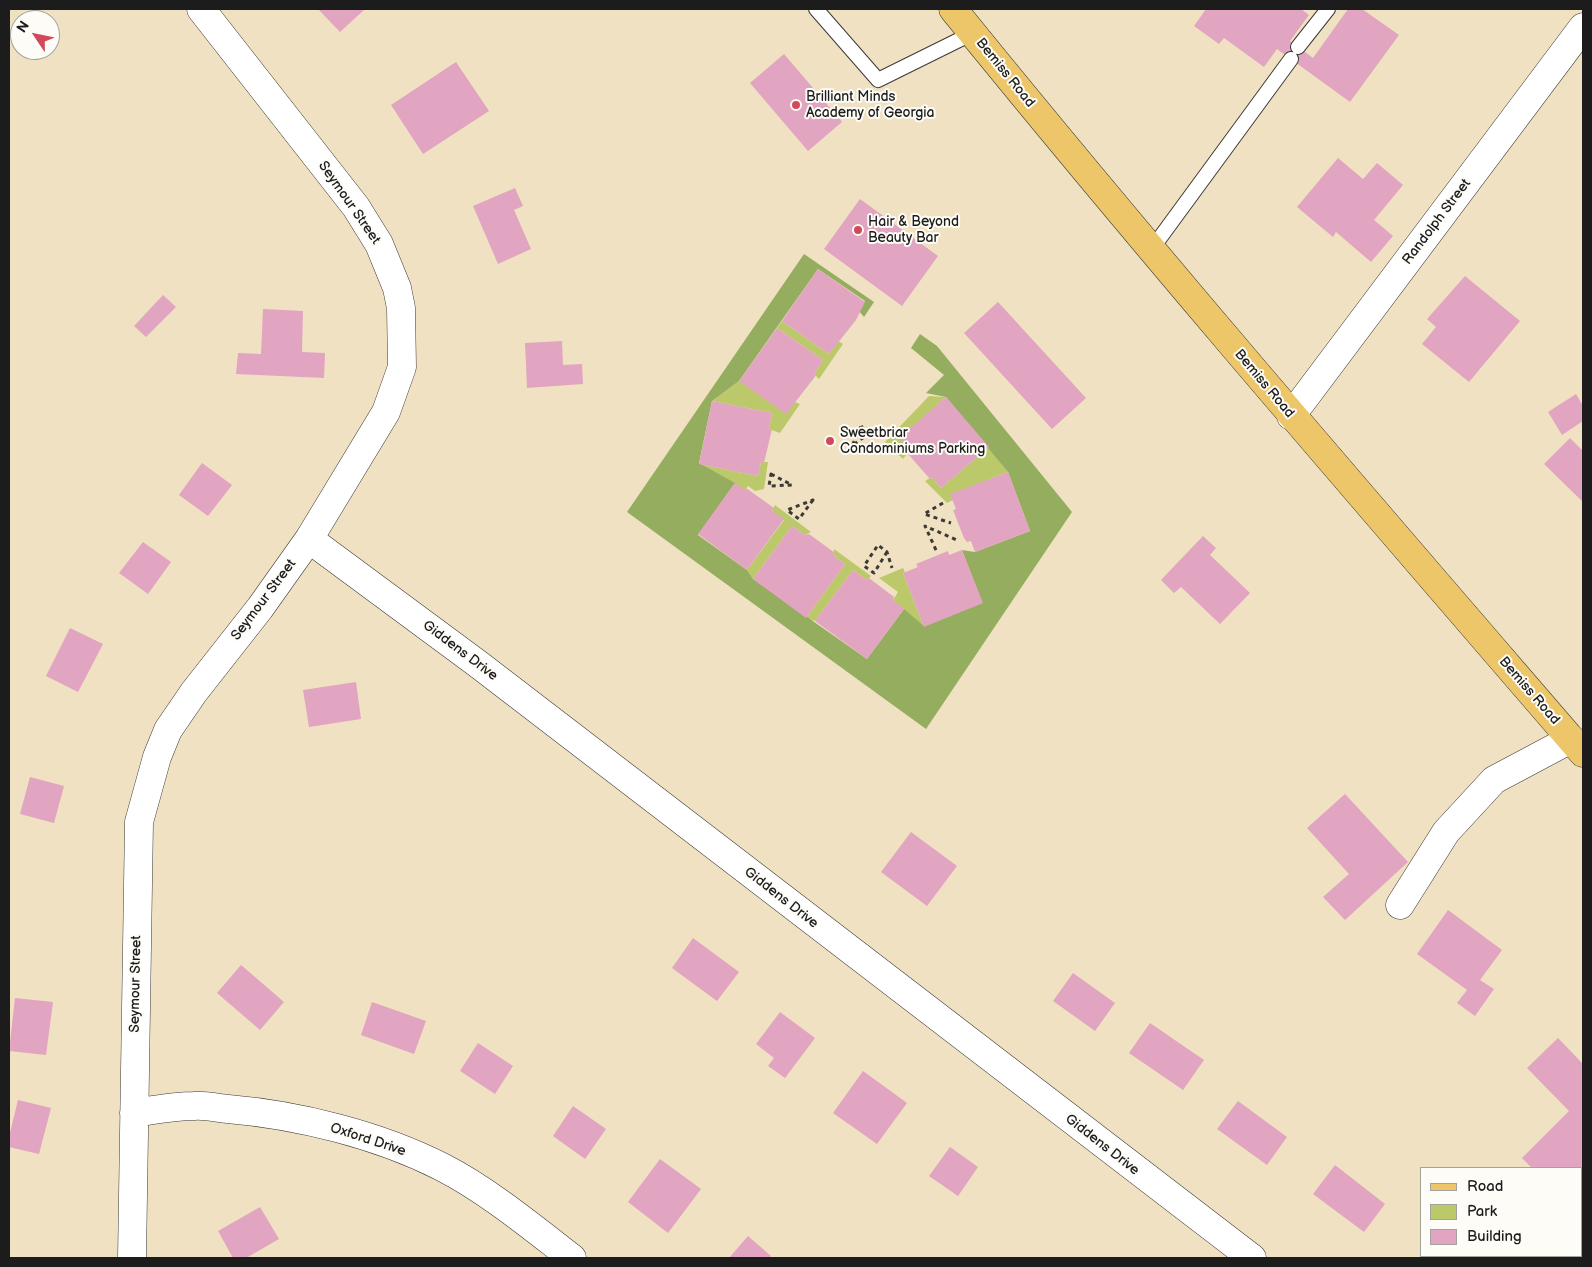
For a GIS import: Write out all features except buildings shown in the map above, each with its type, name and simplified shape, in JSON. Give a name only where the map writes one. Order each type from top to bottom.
[{"type":"main road","name":"Bemiss Road","points":[[953,9],[1151,250],[1291,416],[1577,746]]},
{"type":"street","name":"Seymour Street","points":[[132,1258],[139,822],[157,757],[168,730],[194,692],[260,608],[309,539],[386,412],[402,367],[402,308],[397,288],[379,244],[356,208],[201,9]]},
{"type":"street","name":"Randolph Street","points":[[1291,416],[1583,27]]},
{"type":"street","name":"Giddens Drive","points":[[309,539],[486,670],[1252,1258]]},
{"type":"street","points":[[1400,905],[1446,832],[1494,780],[1577,746]]},
{"type":"street","name":"Oxford Drive","points":[[134,1113],[195,1106],[246,1110],[293,1118],[341,1130],[402,1150],[443,1168],[494,1200],[572,1258]]},
{"type":"lane","points":[[816,9],[878,80],[973,33]]},
{"type":"lane","points":[[1151,250],[1328,9]]},
{"type":"path","points":[[861,426],[868,434],[852,446],[858,432],[861,426]]},
{"type":"path","points":[[771,474],[792,485],[784,485],[769,486],[771,474]]},
{"type":"path","points":[[813,500],[799,519],[787,510],[796,507],[813,500]]},
{"type":"path","points":[[943,503],[924,514],[951,523]]},
{"type":"path","points":[[936,550],[925,526],[958,541]]},
{"type":"path","points":[[887,552],[874,573],[864,566],[878,544],[887,552],[892,568]]},
{"type":"green space","points":[[804,254],[874,302],[864,317],[859,311],[865,301],[818,269],[739,381],[712,401],[699,463],[735,483],[698,535],[747,570],[753,579],[867,659],[904,609],[924,626],[982,603],[962,550],[975,552],[1030,531],[1008,472],[946,397],[926,393],[944,375],[911,348],[920,334],[937,346],[1072,512],[926,729],[627,512]]},
{"type":"green space","points":[[782,321],[829,354],[838,341],[843,344],[819,379],[814,374],[823,360],[777,328]]},
{"type":"green space","points":[[739,381],[800,404],[780,433],[769,429],[772,413],[712,401]]},
{"type":"green space","points":[[929,396],[946,397],[900,438],[910,450],[903,459],[885,442]]},
{"type":"green space","points":[[989,447],[1008,472],[951,494],[953,500],[947,503],[925,481],[932,477],[941,488]]},
{"type":"green space","points":[[761,462],[768,462],[764,489],[755,491],[748,486],[745,490],[699,464],[758,476]]},
{"type":"green space","points":[[775,505],[811,532],[805,535],[792,526],[753,579],[747,570],[784,520],[772,511]]},
{"type":"green space","points":[[834,549],[871,576],[867,580],[853,570],[815,621],[806,618],[845,564],[833,555]]},
{"type":"green space","points":[[903,568],[905,572],[903,573],[924,627],[893,600],[898,592],[879,578]]},
{"type":"place","name":"Brilliant Minds Academy of Georgia","points":[[796,105]]},
{"type":"place","name":"Hair & Beyond Beauty Bar","points":[[858,230]]},
{"type":"place","name":"Sweetbriar Condominiums Parking","points":[[830,441]]}]
